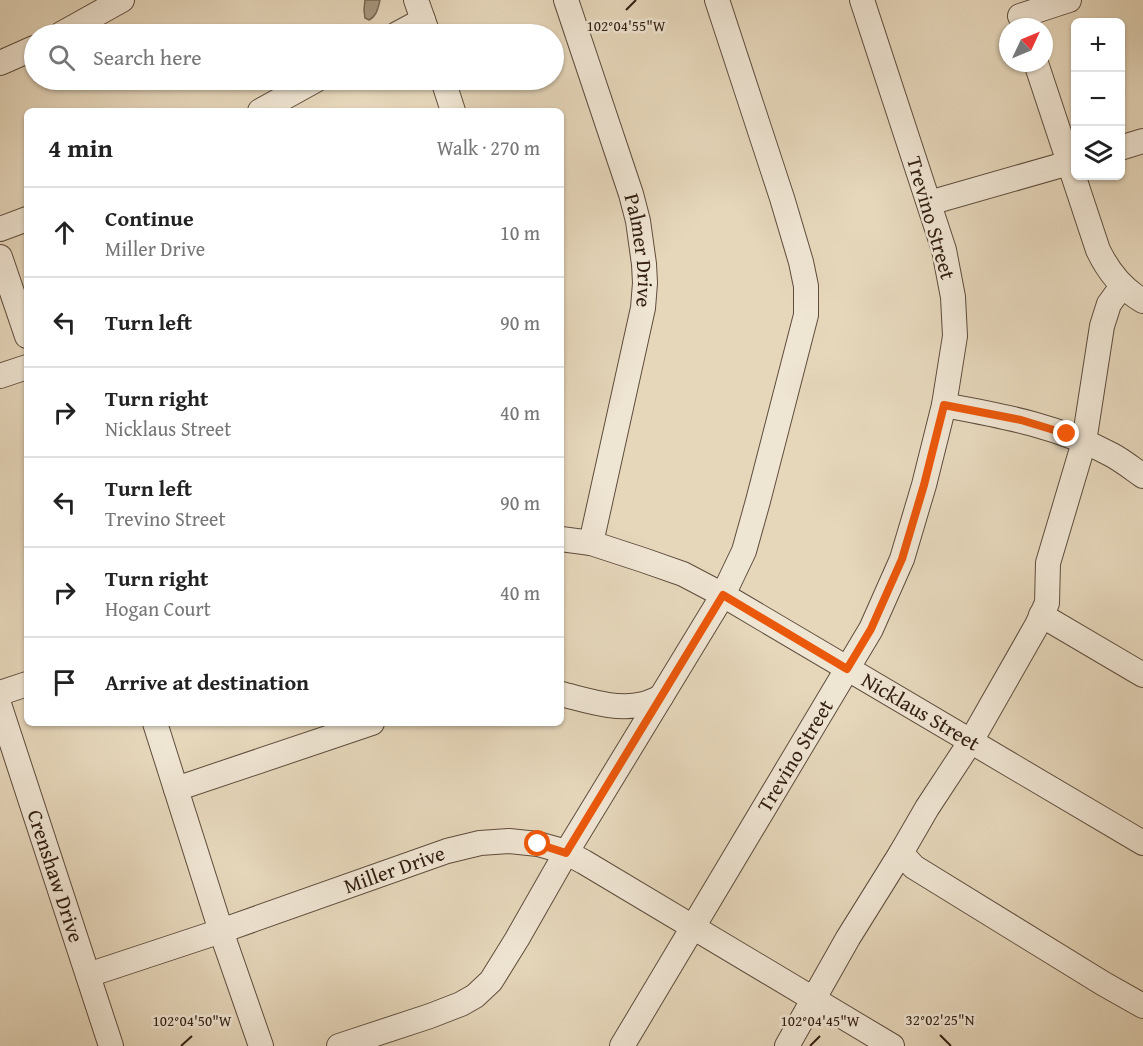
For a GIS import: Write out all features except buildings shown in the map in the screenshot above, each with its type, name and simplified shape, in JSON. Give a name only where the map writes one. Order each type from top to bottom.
[{"type":"street","points":[[79,24],[122,0]]},
{"type":"street","name":"Palmer Drive","points":[[566,0],[631,194],[641,237],[645,283],[638,334],[591,543]]},
{"type":"street","points":[[339,1046],[461,1004],[484,988],[497,973],[566,853],[723,595],[744,551],[806,315],[806,286],[782,198],[717,0]]},
{"type":"street","name":"Trevino Street","points":[[622,1046],[871,629],[902,559],[944,405],[956,336],[954,297],[944,250],[862,0]]},
{"type":"street","points":[[1020,14],[1069,0]]},
{"type":"street","points":[[0,63],[24,52]]},
{"type":"street","points":[[1039,72],[1071,159]]},
{"type":"street","points":[[265,108],[298,90]]},
{"type":"street","points":[[446,90],[452,108]]},
{"type":"street","points":[[1125,146],[1143,141]]},
{"type":"street","points":[[929,203],[1071,162]]},
{"type":"street","points":[[1077,180],[1098,250],[1107,268],[1122,286],[1143,301]]},
{"type":"street","points":[[0,229],[24,220]]},
{"type":"street","points":[[0,257],[24,327]]},
{"type":"street","points":[[787,1046],[848,938],[927,808],[971,741],[1047,603],[1048,563],[1084,442],[1102,327],[1108,304],[1122,286]]},
{"type":"street","points":[[0,376],[24,368]]},
{"type":"street","points":[[944,405],[1021,420],[1067,434],[1113,455],[1143,476]]},
{"type":"street","name":"Nicklaus Street","points":[[564,539],[591,543],[683,574],[723,595],[1143,843]]},
{"type":"street","points":[[1041,615],[1143,675]]},
{"type":"street","points":[[0,693],[24,685]]},
{"type":"street","points":[[564,695],[609,705],[628,706],[643,704],[661,697]]},
{"type":"street","name":"Crenshaw Drive","points":[[0,707],[111,1046]]},
{"type":"street","points":[[156,726],[221,931],[261,1046]]},
{"type":"street","points":[[176,789],[363,726]]},
{"type":"street","name":"Miller Drive","points":[[88,975],[221,931],[447,850],[480,843],[509,841],[538,844],[566,853],[584,862],[892,1046]]},
{"type":"street","points":[[901,853],[914,867],[1143,1006]]},
{"type":"shaded area","points":[[365,0],[380,0],[378,9],[369,20],[365,18]]},
{"type":"route","points":[[538,844],[566,853],[723,595],[847,669],[871,629],[902,559],[944,405],[1021,420],[1067,434]]}]
